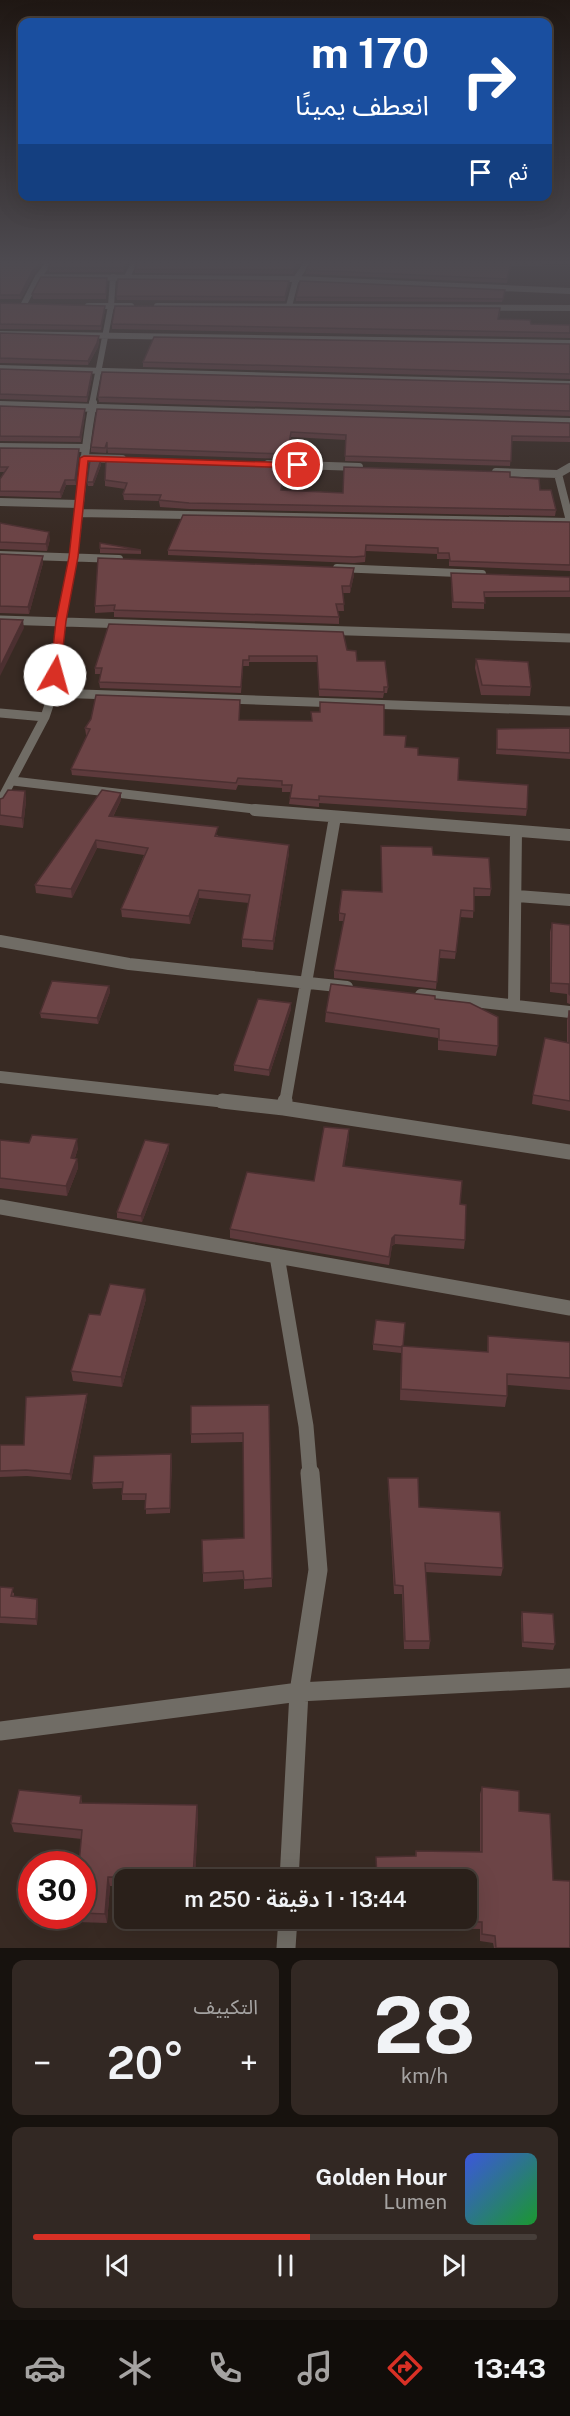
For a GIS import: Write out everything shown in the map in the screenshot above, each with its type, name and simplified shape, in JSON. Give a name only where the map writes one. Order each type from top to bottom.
[{"type":"street","points":[[0,802],[45,717],[53,693],[61,621],[74,557],[84,448],[102,354]]},
{"type":"street","points":[[0,368],[570,384]]},
{"type":"street","points":[[0,405],[570,422]]},
{"type":"street","points":[[0,447],[84,448]]},
{"type":"street","points":[[84,458],[132,460]]},
{"type":"street","points":[[262,464],[369,468]]},
{"type":"street","points":[[487,472],[558,474],[570,467]]},
{"type":"street","points":[[0,502],[78,508],[569,518],[558,474]]},
{"type":"street","points":[[0,555],[133,560]]},
{"type":"street","points":[[322,567],[487,574]]},
{"type":"street","points":[[0,620],[570,638]]},
{"type":"street","points":[[53,693],[570,711]]},
{"type":"street","points":[[0,712],[45,717]]},
{"type":"street","points":[[13,781],[177,804],[570,835]]},
{"type":"street","points":[[284,1108],[308,983],[335,817]]},
{"type":"street","points":[[514,1005],[516,831]]},
{"type":"street","points":[[517,896],[570,900]]},
{"type":"street","points":[[0,941],[74,956],[150,966],[365,989]]},
{"type":"street","points":[[411,994],[570,1012]]},
{"type":"street","points":[[0,1077],[284,1108],[570,1152]]},
{"type":"street","points":[[0,1208],[570,1308]]},
{"type":"street","points":[[277,1256],[306,1426],[318,1570],[298,1692],[290,1869]]},
{"type":"street","points":[[0,1731],[298,1692],[570,1678]]},
{"type":"street","points":[[286,1948],[287,1929]]},
{"type":"building","points":[[0,354],[92,354],[88,361],[0,358]]},
{"type":"building","points":[[147,354],[570,354],[570,374],[143,362]]},
{"type":"building","points":[[0,369],[92,372],[87,397],[0,394]]},
{"type":"building","points":[[102,372],[570,384],[570,411],[98,397]]},
{"type":"building","points":[[0,406],[85,409],[80,437],[0,436]]},
{"type":"building","points":[[97,409],[570,423],[570,437],[512,436],[511,461],[345,456],[346,435],[291,432],[287,454],[107,448],[107,442],[105,448],[91,447]]},
{"type":"building","points":[[0,448],[79,449],[75,480],[65,480],[60,492],[0,491],[0,479],[8,467],[0,467]]},
{"type":"building","points":[[106,459],[285,465],[281,490],[343,493],[344,467],[510,472],[510,477],[539,479],[540,490],[551,490],[556,510],[189,503],[159,500],[161,495],[123,494],[127,483],[105,480]]},
{"type":"building","points":[[90,460],[101,460],[93,482],[87,482]]},
{"type":"building","points":[[183,515],[570,522],[570,565],[450,561],[449,553],[438,553],[438,548],[366,545],[365,556],[354,557],[168,550]]},
{"type":"building","points":[[0,523],[49,532],[46,544],[0,542]]},
{"type":"building","points":[[100,543],[141,550],[100,548]]},
{"type":"building","points":[[0,554],[43,556],[28,607],[0,606]]},
{"type":"building","points":[[98,558],[354,568],[350,586],[342,586],[344,604],[336,604],[339,617],[114,610],[115,605],[95,606]]},
{"type":"building","points":[[451,573],[570,577],[570,591],[484,592],[485,603],[453,602]]},
{"type":"building","points":[[0,619],[23,620],[0,667]]},
{"type":"building","points":[[109,624],[343,632],[347,650],[356,651],[357,661],[385,661],[388,687],[384,687],[384,692],[319,689],[317,656],[249,656],[249,660],[243,660],[241,687],[99,682],[102,668],[95,668]]},
{"type":"building","points":[[476,659],[528,662],[531,687],[482,685]]},
{"type":"building","points":[[96,695],[240,700],[239,720],[312,721],[311,712],[320,712],[320,702],[384,705],[384,735],[406,736],[405,747],[418,748],[418,755],[459,758],[458,780],[528,785],[527,809],[319,796],[319,800],[290,798],[292,785],[282,785],[282,781],[238,778],[236,783],[71,769],[90,729],[85,728],[91,719]]},
{"type":"building","points":[[570,728],[570,753],[497,749],[497,729]]},
{"type":"building","points":[[8,790],[25,791],[22,818],[0,815],[0,799]]},
{"type":"building","points":[[102,790],[121,793],[109,816],[218,827],[215,836],[289,845],[273,941],[242,939],[250,895],[199,890],[189,916],[121,909],[148,848],[96,840],[71,889],[35,885]]},
{"type":"building","points":[[381,846],[432,847],[433,855],[489,858],[491,889],[474,888],[474,911],[461,910],[456,952],[440,950],[437,982],[334,970],[345,914],[339,913],[342,890],[382,892]]},
{"type":"building","points":[[552,923],[570,925],[570,995],[569,984],[551,983]]},
{"type":"building","points":[[52,981],[109,986],[97,1018],[40,1013]]},
{"type":"building","points":[[331,984],[435,996],[435,999],[470,1003],[498,1017],[498,1046],[439,1040],[439,1029],[326,1012]]},
{"type":"building","points":[[258,999],[291,1003],[269,1070],[234,1065]]},
{"type":"building","points":[[569,1011],[570,1101],[533,1095],[545,1038],[569,1043]]},
{"type":"building","points":[[324,1127],[349,1129],[343,1166],[462,1181],[460,1204],[466,1205],[465,1240],[395,1235],[392,1238],[389,1257],[230,1229],[247,1172],[314,1181]]},
{"type":"building","points":[[32,1135],[77,1139],[71,1158],[77,1159],[66,1186],[0,1178],[0,1140],[29,1143]]},
{"type":"building","points":[[145,1140],[169,1144],[141,1216],[117,1212]]},
{"type":"building","points":[[110,1284],[145,1289],[121,1377],[71,1371],[89,1314],[100,1315]]},
{"type":"building","points":[[376,1320],[405,1323],[402,1347],[373,1344]]},
{"type":"building","points":[[488,1336],[570,1342],[570,1378],[507,1374],[507,1396],[401,1389],[402,1346],[488,1352]]},
{"type":"building","points":[[87,1394],[70,1474],[26,1470],[0,1471],[0,1445],[24,1445],[26,1397]]},
{"type":"building","points":[[269,1405],[272,1578],[244,1580],[243,1571],[203,1573],[202,1540],[244,1538],[243,1433],[191,1434],[191,1406]]},
{"type":"building","points":[[171,1454],[170,1508],[145,1509],[146,1494],[122,1494],[123,1482],[92,1483],[94,1456]]},
{"type":"building","points":[[388,1478],[418,1478],[419,1507],[500,1512],[503,1568],[425,1563],[430,1641],[405,1641],[403,1586],[395,1585]]},
{"type":"building","points":[[0,1587],[13,1588],[11,1596],[37,1599],[36,1619],[0,1617]]},
{"type":"building","points":[[522,1612],[553,1614],[555,1644],[523,1642]]},
{"type":"building","points":[[482,1787],[519,1791],[519,1811],[550,1814],[553,1880],[570,1881],[570,1948],[496,1948],[495,1936],[482,1934],[482,1922],[477,1922],[477,1869],[377,1869],[376,1857],[416,1856],[416,1851],[482,1852]]},
{"type":"building","points":[[19,1790],[81,1796],[80,1803],[197,1805],[193,1869],[114,1869],[114,1877],[108,1877],[105,1914],[96,1914],[96,1851],[80,1851],[82,1830],[11,1823]]},
{"type":"route","points":[[55,675],[61,621],[74,557],[84,458],[298,465]]}]
